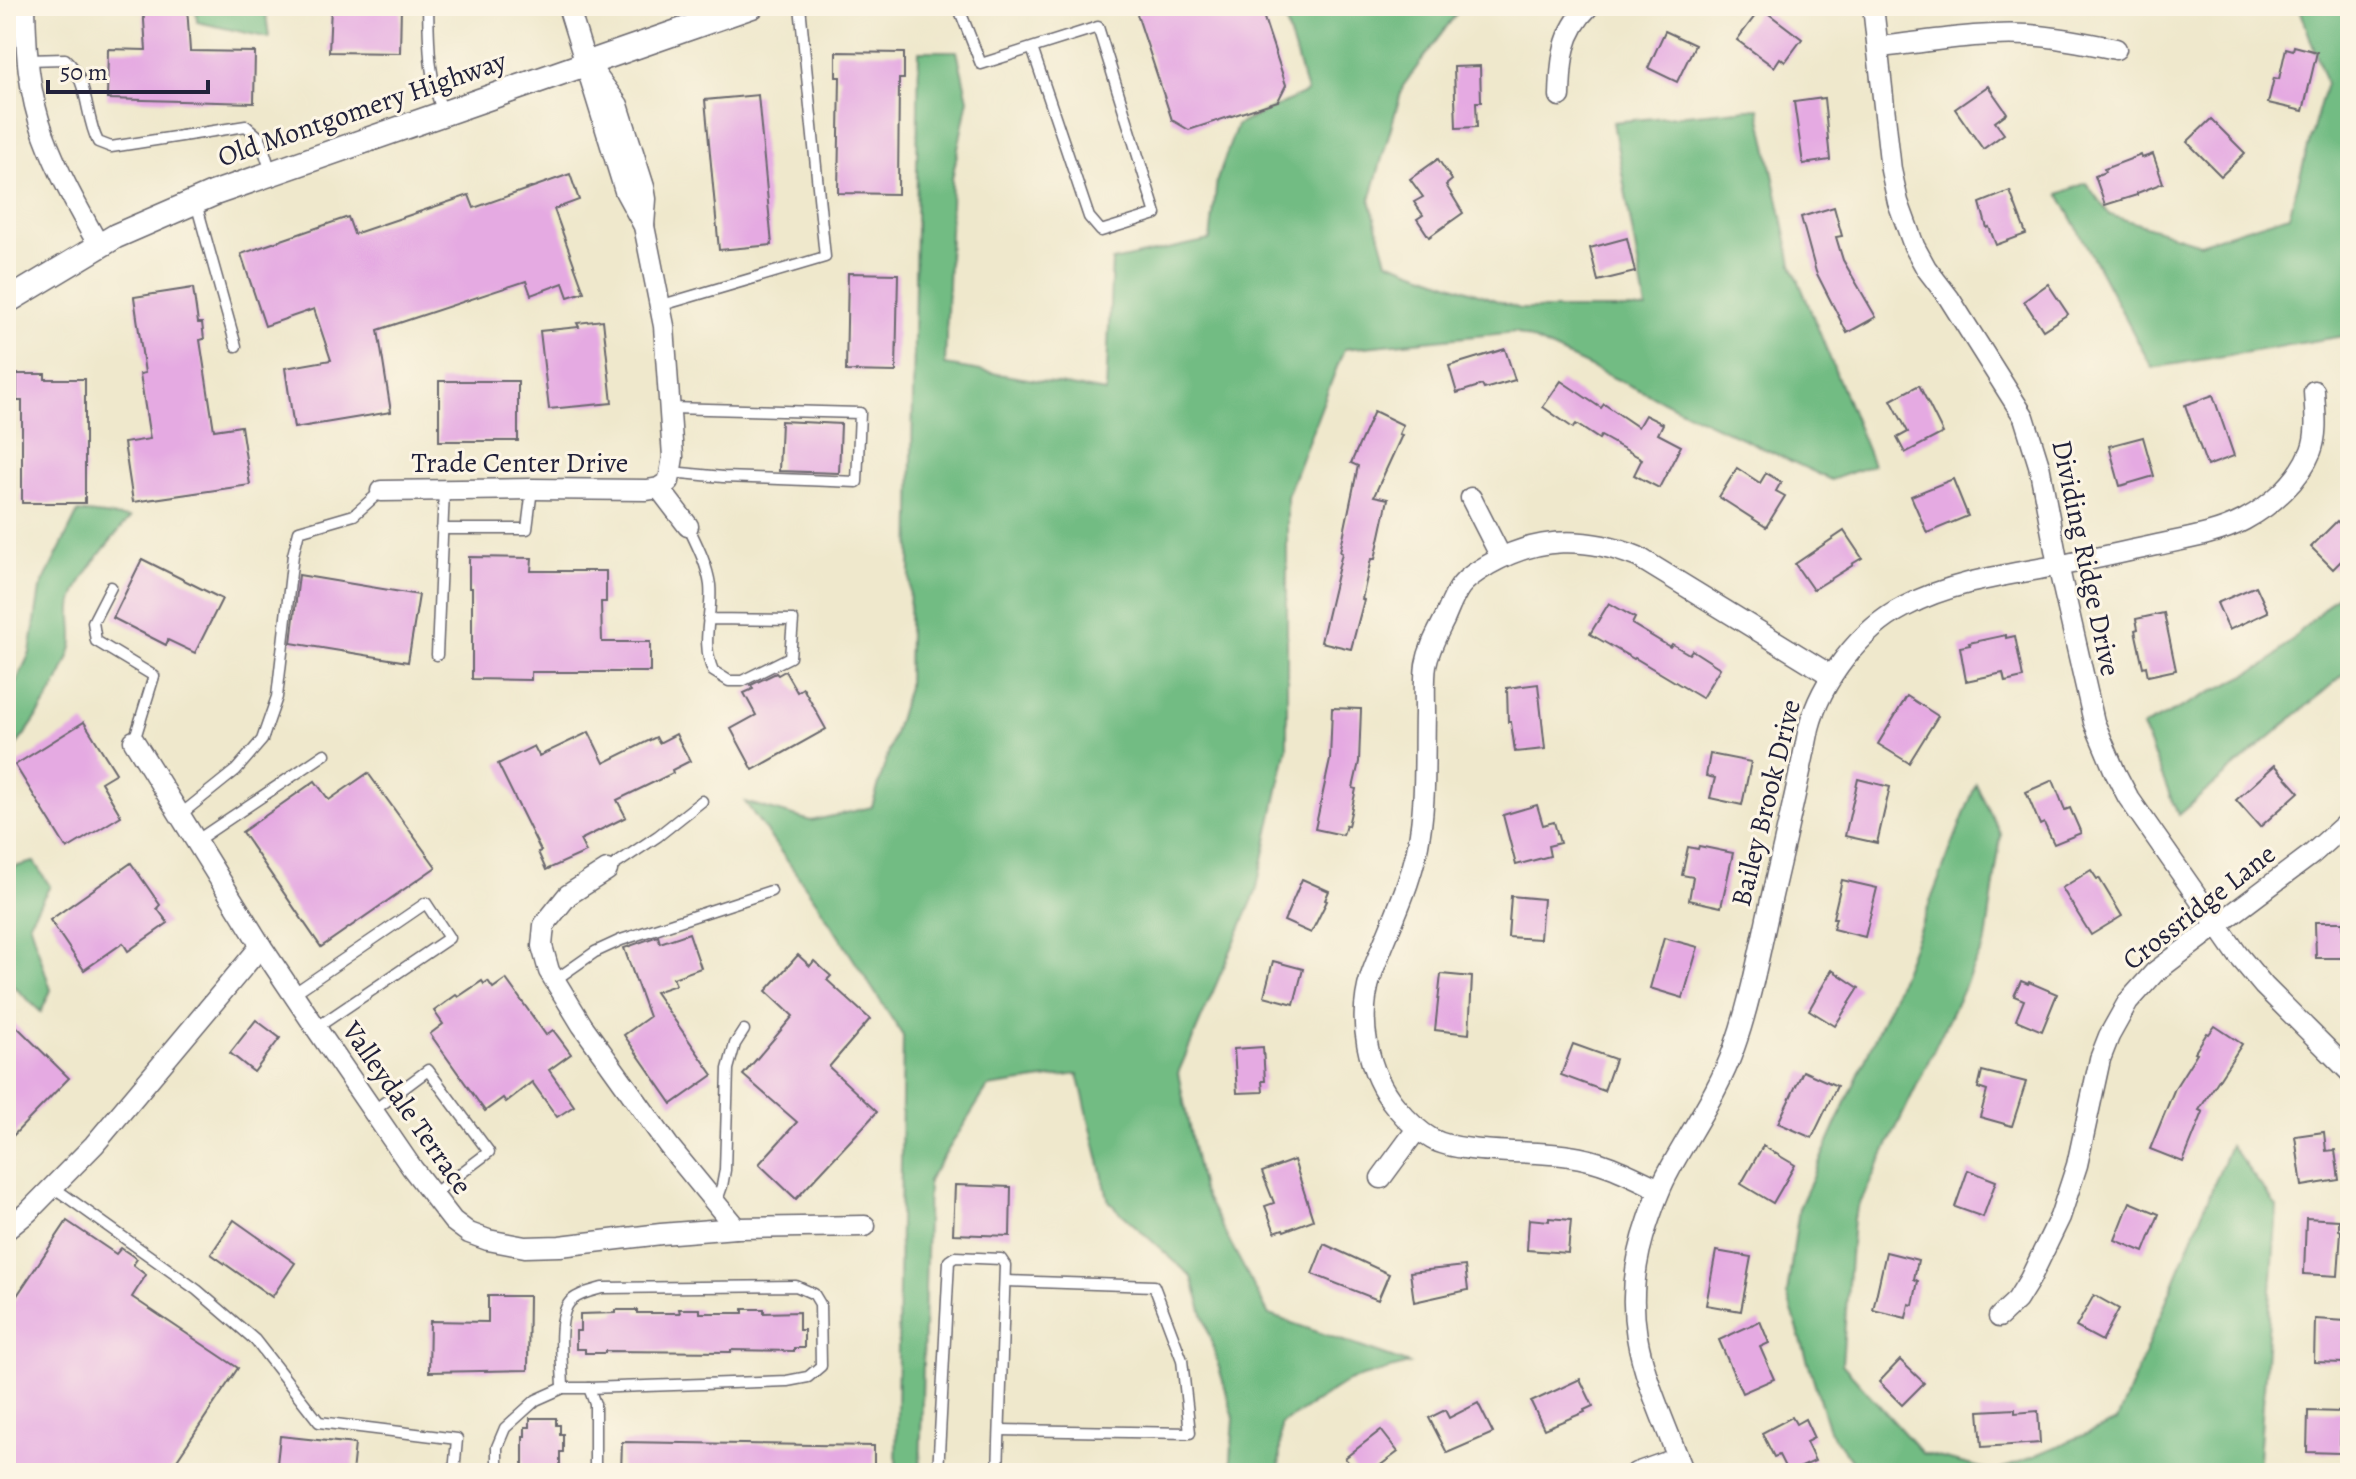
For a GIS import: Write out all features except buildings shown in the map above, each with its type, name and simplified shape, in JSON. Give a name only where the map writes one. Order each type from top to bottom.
[{"type":"street","points":[[25,6],[27,60],[43,133],[99,246]]},
{"type":"street","points":[[568,6],[587,63],[618,105],[644,187],[644,226],[664,326],[670,408],[673,457],[665,480]]},
{"type":"street","name":"Old Montgomery Highway","points":[[6,302],[99,246],[195,201],[752,6]]},
{"type":"street","points":[[1560,96],[1561,61],[1568,33],[1589,6]]},
{"type":"street","name":"Dividing Ridge Drive","points":[[1873,6],[1891,170],[1906,226],[1926,268],[1949,298],[2024,417],[2039,465],[2058,565],[2102,745],[2128,797],[2216,924],[2264,986],[2350,1072]]},
{"type":"street","points":[[1879,47],[2028,35],[2116,49]]},
{"type":"street","name":"Bailey Brook Drive","points":[[1681,1465],[1642,1363],[1632,1309],[1637,1259],[1659,1189],[1716,1092],[1734,1047],[1755,973],[1814,709],[1832,676],[1872,630],[1905,606],[1946,589],[2219,530],[2243,521],[2281,493],[2300,471],[2312,450],[2314,391]]},
{"type":"street","name":"Trade Center Drive","points":[[381,491],[647,490],[665,480],[688,526]]},
{"type":"street","points":[[1471,498],[1501,557]]},
{"type":"street","points":[[1659,1189],[1593,1161],[1547,1153],[1451,1146],[1434,1140],[1417,1129],[1397,1109],[1379,1083],[1368,1042],[1366,1004],[1370,978],[1413,870],[1420,835],[1424,803],[1425,680],[1430,647],[1460,588],[1472,575],[1501,557],[1529,546],[1587,542],[1622,550],[1656,566],[1832,676]]},
{"type":"street","name":"Valleydale Terrace","points":[[134,741],[261,946],[316,1028],[432,1195],[453,1221],[469,1233],[525,1247],[736,1228],[865,1226]]},
{"type":"street","name":"Crossridge Lane","points":[[1999,1317],[2017,1300],[2030,1279],[2060,1217],[2077,1165],[2100,1059],[2122,1013],[2140,986],[2216,924],[2312,854],[2350,820]]},
{"type":"street","points":[[607,870],[568,895],[544,925],[542,946],[549,971],[582,1025],[668,1145],[736,1228]]},
{"type":"street","points":[[6,1230],[94,1145],[261,946]]},
{"type":"street","points":[[1381,1178],[1417,1129]]},
{"type":"street","points":[[1636,1473],[1681,1465]]},
{"type":"lane","points":[[428,6],[430,68],[443,112]]},
{"type":"lane","points":[[659,306],[825,257],[800,6]]},
{"type":"lane","points":[[958,6],[981,64],[1098,27],[1156,214],[1101,231],[1089,217],[1032,48]]},
{"type":"lane","points":[[27,60],[65,59],[75,68],[84,88],[92,130],[98,142],[111,147],[246,126],[260,138],[272,172]]},
{"type":"lane","points":[[195,201],[236,346]]},
{"type":"lane","points":[[665,480],[723,477],[857,482],[860,413],[670,408]]},
{"type":"lane","points":[[442,529],[527,529],[532,489]]},
{"type":"lane","points":[[179,815],[236,770],[262,740],[277,697],[293,555],[299,531],[354,515],[381,491]]},
{"type":"lane","points":[[437,655],[444,491]]},
{"type":"lane","points":[[688,526],[704,558],[710,586],[705,645],[713,671],[729,681],[742,681],[790,657],[793,620],[708,619]]},
{"type":"lane","points":[[111,587],[93,622],[96,641],[154,676],[134,741]]},
{"type":"lane","points":[[196,841],[325,754]]},
{"type":"lane","points":[[607,870],[658,836],[702,801]]},
{"type":"lane","points":[[555,980],[595,952],[621,940],[771,891]]},
{"type":"lane","points":[[293,994],[426,903],[449,938],[316,1028]]},
{"type":"lane","points":[[716,1203],[725,1170],[728,1069],[735,1044],[744,1030]]},
{"type":"lane","points":[[373,1111],[428,1070],[489,1152],[432,1195]]},
{"type":"lane","points":[[53,1187],[197,1290],[255,1340],[319,1422],[457,1439],[454,1473]]},
{"type":"lane","points":[[938,1473],[949,1261],[955,1257],[1001,1259],[1005,1265],[998,1473]]},
{"type":"lane","points":[[1000,1430],[1190,1433],[1182,1360],[1154,1286],[1006,1281]]},
{"type":"lane","points":[[497,1473],[497,1447],[505,1428],[536,1400],[563,1388],[787,1381],[808,1377],[821,1366],[820,1304],[814,1294],[796,1286],[602,1288],[583,1293],[570,1301],[562,1313],[563,1388]]},
{"type":"lane","points":[[589,1388],[595,1404],[595,1473]]},
{"type":"green space","points":[[196,6],[265,6],[269,38],[197,22]]},
{"type":"green space","points":[[1281,6],[1462,6],[1403,86],[1370,200],[1387,261],[1520,309],[1646,309],[1613,122],[1759,108],[1792,264],[1873,465],[1831,480],[1516,332],[1344,349],[1287,496],[1287,748],[1256,892],[1178,1073],[1202,1190],[1269,1315],[1409,1364],[1348,1381],[1281,1424],[1279,1473],[1230,1473],[1234,1418],[1192,1277],[1109,1202],[1078,1074],[988,1087],[928,1181],[920,1473],[896,1473],[903,1036],[816,901],[745,802],[811,821],[872,807],[908,687],[919,51],[957,51],[968,99],[952,179],[945,365],[1106,392],[1112,261],[1210,240],[1217,180],[1237,125],[1307,92]]},
{"type":"green space","points":[[2299,6],[2350,6],[2350,335],[2152,368],[2059,194],[2086,183],[2110,215],[2199,243],[2289,215],[2326,83]]},
{"type":"green space","points":[[78,512],[130,518],[78,587],[72,604],[73,641],[68,660],[35,720],[6,756],[6,697],[30,653],[40,589]]},
{"type":"green space","points":[[2350,583],[2350,669],[2178,815],[2142,727],[2266,665]]},
{"type":"green space","points":[[1976,784],[2001,835],[1986,941],[1853,1218],[1842,1364],[1922,1453],[1996,1472],[2117,1421],[2230,1145],[2277,1207],[2258,1473],[1860,1473],[1829,1430],[1787,1295],[1799,1208],[1893,997]]},
{"type":"green space","points":[[34,862],[50,886],[29,922],[51,990],[41,1012],[6,979],[6,869]]}]
